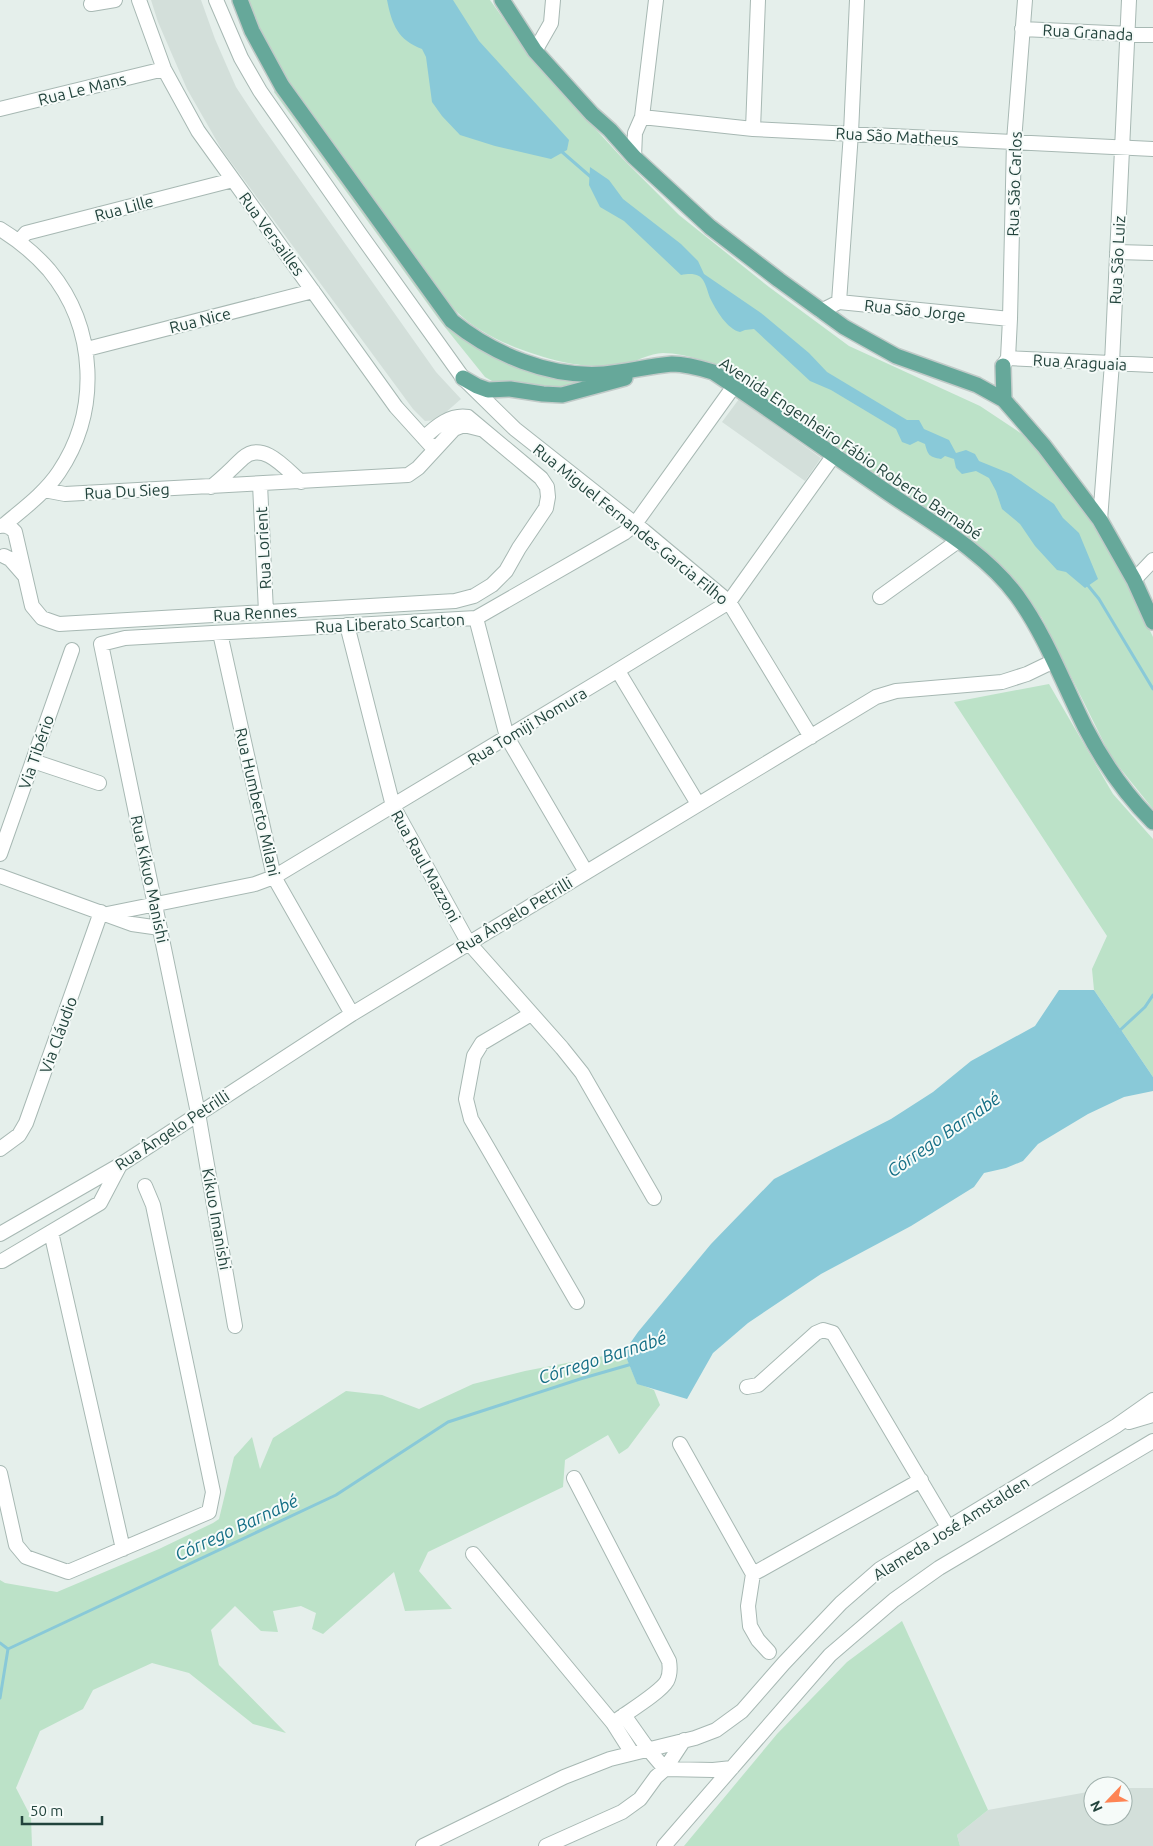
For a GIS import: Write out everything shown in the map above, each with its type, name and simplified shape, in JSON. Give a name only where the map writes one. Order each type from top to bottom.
[{"type":"main road","name":"Avenida Engenheiro Fábio Roberto Barnabé","points":[[240,0],[252,31],[282,86],[452,321],[485,344],[536,365],[581,373],[602,374],[673,364],[713,372],[958,541],[982,560],[1015,594],[1031,616],[1086,729],[1125,792],[1153,822]]},
{"type":"main road","points":[[502,0],[535,51],[634,157],[710,227],[844,327],[896,356],[977,385],[1004,400],[1044,446],[1100,520],[1149,606],[1153,622]]},
{"type":"main road","points":[[977,385],[1005,362]]},
{"type":"main road","points":[[1004,400],[1005,362]]},
{"type":"main road","points":[[463,378],[488,390],[510,389],[562,395],[602,385],[649,368]]},
{"type":"street","points":[[91,4],[114,0]]},
{"type":"street","name":"Rua Versailles","points":[[139,0],[164,69],[198,130],[396,407],[434,449]]},
{"type":"street","name":"Rua Miguel Fernandes Garcia Filho","points":[[216,0],[241,58],[260,91],[463,378],[515,429],[635,524],[729,602],[811,737]]},
{"type":"street","points":[[535,51],[551,23],[553,0]]},
{"type":"street","points":[[634,157],[635,133],[642,117],[656,0]]},
{"type":"street","points":[[753,129],[758,0]]},
{"type":"street","points":[[821,311],[839,302],[851,133],[857,0]]},
{"type":"street","name":"Rua São Carlos","points":[[1005,362],[1010,319],[1014,141],[1024,0]]},
{"type":"street","name":"Rua São Luiz","points":[[1100,520],[1112,363],[1129,0]]},
{"type":"street","name":"Rua Granada","points":[[1022,29],[1153,35]]},
{"type":"street","name":"Rua Le Mans","points":[[0,109],[164,69]]},
{"type":"street","name":"Rua São Matheus","points":[[642,117],[753,129],[1153,149]]},
{"type":"street","name":"Rua Lille","points":[[19,241],[26,233],[233,180]]},
{"type":"street","points":[[0,229],[19,241],[49,270],[67,296],[86,349],[88,365],[86,406],[76,440],[59,473],[44,490],[2,526],[15,532],[18,542],[10,554],[2,555]]},
{"type":"street","points":[[1117,252],[1153,253]]},
{"type":"street","name":"Rua Nice","points":[[86,349],[313,291]]},
{"type":"street","name":"Rua São Jorge","points":[[839,302],[1010,319]]},
{"type":"street","name":"Rua Araguaia","points":[[1005,362],[1153,365]]},
{"type":"street","name":"Rua Liberato Scarton","points":[[101,644],[125,638],[476,618],[615,538],[635,524],[734,386]]},
{"type":"street","name":"Rua Rennes","points":[[18,542],[32,606],[42,618],[59,624],[455,601],[474,596],[492,585],[506,570],[546,508],[547,487],[542,478],[468,417],[450,418],[424,438]]},
{"type":"street","name":"Rua Rennes","points":[[434,449],[454,429],[464,425],[486,431]]},
{"type":"street","name":"Rua Du Sieg","points":[[44,490],[65,494],[408,475],[418,468],[434,449]]},
{"type":"street","points":[[211,487],[228,474],[244,457],[256,452],[268,454],[301,482]]},
{"type":"street","name":"Rua Tomiji Nomura","points":[[104,913],[155,905],[255,884],[274,877],[618,671],[729,602],[834,455]]},
{"type":"street","name":"Rua Lorient","points":[[260,484],[266,612]]},
{"type":"street","points":[[880,597],[958,541]]},
{"type":"street","name":"Rua Rennes","points":[[2,555],[10,560],[24,576]]},
{"type":"street","points":[[1134,580],[1153,560]]},
{"type":"street","points":[[476,618],[508,737],[586,872]]},
{"type":"street","name":"Rua Raul Mazzoni","points":[[347,626],[393,806],[468,942],[582,1073],[654,1198]]},
{"type":"street","name":"Rua Humberto Milani","points":[[220,633],[274,877],[352,1014]]},
{"type":"street","name":"Rua Kikuo Manishi","points":[[101,644],[198,1113]]},
{"type":"street","name":"Via Tibério","points":[[0,854],[72,650]]},
{"type":"street","name":"Rua Ângelo Petrilli","points":[[0,1234],[120,1165],[352,1014],[468,942],[876,697],[896,691],[1002,682],[1027,674],[1054,661]]},
{"type":"street","points":[[618,671],[698,804]]},
{"type":"street","points":[[33,760],[99,784]]},
{"type":"street","points":[[0,876],[132,924],[160,928]]},
{"type":"street","name":"Via Cláudio","points":[[0,1149],[19,1135],[26,1123],[104,913]]},
{"type":"street","points":[[531,1014],[482,1042],[474,1056],[466,1099],[471,1119],[578,1302]]},
{"type":"street","name":"Kikuo Imanishi","points":[[198,1113],[236,1326]]},
{"type":"street","points":[[0,1260],[2,1261],[100,1203],[120,1165]]},
{"type":"street","points":[[0,1474],[16,1545],[26,1557],[68,1572],[209,1512],[213,1492],[153,1205],[145,1186]]},
{"type":"street","points":[[51,1232],[123,1549]]},
{"type":"street","points":[[747,1387],[758,1385],[816,1333],[823,1330],[833,1333],[948,1527]]},
{"type":"street","name":"Alameda José Amstalden","points":[[423,1846],[564,1777],[610,1759],[716,1730],[742,1711],[841,1602],[880,1570],[1116,1426],[1153,1400]]},
{"type":"street","points":[[1116,1426],[1153,1415]]},
{"type":"street","points":[[664,1846],[830,1655],[894,1600],[939,1568],[1153,1441]]},
{"type":"street","points":[[680,1444],[753,1574],[748,1606],[750,1626],[758,1640],[769,1652]]},
{"type":"street","points":[[574,1478],[669,1661],[670,1670],[667,1680],[653,1694],[618,1719]]},
{"type":"street","points":[[753,1574],[921,1480]]},
{"type":"street","points":[[473,1554],[618,1719],[665,1769],[713,1770],[732,1768]]},
{"type":"street","points":[[618,1719],[632,1753]]},
{"type":"street","points":[[546,1846],[622,1812],[640,1799],[656,1777],[665,1769],[684,1740]]},
{"type":"shaded area","points":[[151,0],[201,0],[215,39],[236,87],[436,372],[461,399],[437,420],[425,421],[413,409],[222,150],[187,89],[158,22]]},
{"type":"shaded area","points":[[739,399],[821,458],[805,481],[722,422]]},
{"type":"shaded area","points":[[1133,1788],[1153,1788],[1153,1846],[960,1846],[957,1835],[988,1810],[1083,1793],[1083,1826],[1133,1826]]},
{"type":"green space","points":[[248,0],[490,0],[535,63],[623,159],[679,215],[769,287],[849,346],[980,406],[1028,438],[1070,491],[1116,560],[1153,637],[1153,809],[1111,757],[1042,618],[1007,573],[964,536],[734,376],[709,363],[673,353],[653,354],[628,363],[609,366],[563,362],[507,344],[480,330],[458,313],[310,114],[275,59],[260,30]]},
{"type":"green space","points":[[277,87],[460,334],[598,381],[568,390],[509,384],[492,381],[485,377],[440,321],[274,92]]},
{"type":"green space","points":[[1049,684],[1113,794],[1153,839],[1153,1077],[1094,990],[1092,969],[1107,936],[954,702]]},
{"type":"green space","points":[[624,1352],[637,1383],[654,1390],[660,1405],[628,1448],[619,1454],[608,1435],[565,1460],[563,1487],[428,1552],[419,1571],[452,1609],[405,1611],[394,1572],[323,1634],[312,1629],[316,1613],[301,1606],[273,1611],[278,1632],[261,1631],[235,1606],[211,1630],[219,1665],[286,1733],[253,1724],[189,1673],[152,1663],[93,1690],[83,1709],[40,1731],[16,1788],[31,1817],[32,1846],[0,1846],[0,1580],[5,1583],[57,1592],[159,1549],[213,1523],[219,1519],[234,1457],[252,1437],[260,1469],[273,1438],[346,1391],[382,1395],[419,1409],[473,1384],[525,1371]]},
{"type":"green space","points":[[902,1621],[988,1810],[957,1835],[960,1846],[684,1846],[777,1734],[847,1662]]},
{"type":"water","points":[[387,0],[453,0],[479,41],[569,140],[567,150],[551,159],[495,146],[460,135],[432,102],[426,57],[422,49],[407,41],[397,30],[391,17]]},
{"type":"water","points":[[590,167],[609,180],[623,199],[681,244],[698,261],[704,274],[761,313],[809,353],[827,372],[907,420],[919,420],[924,429],[949,440],[956,453],[966,450],[975,454],[979,461],[1011,474],[1054,504],[1063,518],[1079,533],[1098,579],[1085,588],[1066,572],[1057,570],[1035,546],[1020,524],[1002,509],[989,478],[976,471],[962,474],[956,468],[954,459],[945,456],[941,459],[931,456],[925,444],[918,441],[910,445],[902,442],[896,429],[831,390],[810,381],[754,329],[740,332],[731,327],[715,308],[704,282],[699,276],[681,275],[624,221],[600,207],[589,185]]},
{"type":"water","points":[[1059,990],[1094,990],[1153,1077],[1153,1091],[1124,1097],[1088,1114],[1038,1144],[1023,1161],[1006,1168],[984,1173],[974,1187],[911,1226],[821,1274],[748,1323],[713,1353],[687,1399],[637,1384],[624,1352],[638,1332],[711,1244],[774,1179],[891,1119],[933,1092],[971,1061],[1035,1026]]},
{"type":"waterway","points":[[561,151],[592,178]]},
{"type":"waterway","points":[[1086,583],[1099,599],[1153,689]]},
{"type":"waterway","name":"Córrego Barnabé","points":[[1118,1032],[1145,1007],[1153,995]]},
{"type":"waterway","name":"Córrego Barnabé","points":[[0,1643],[8,1649],[336,1495],[448,1422],[632,1364]]},
{"type":"waterway","points":[[0,1698],[8,1649]]}]
